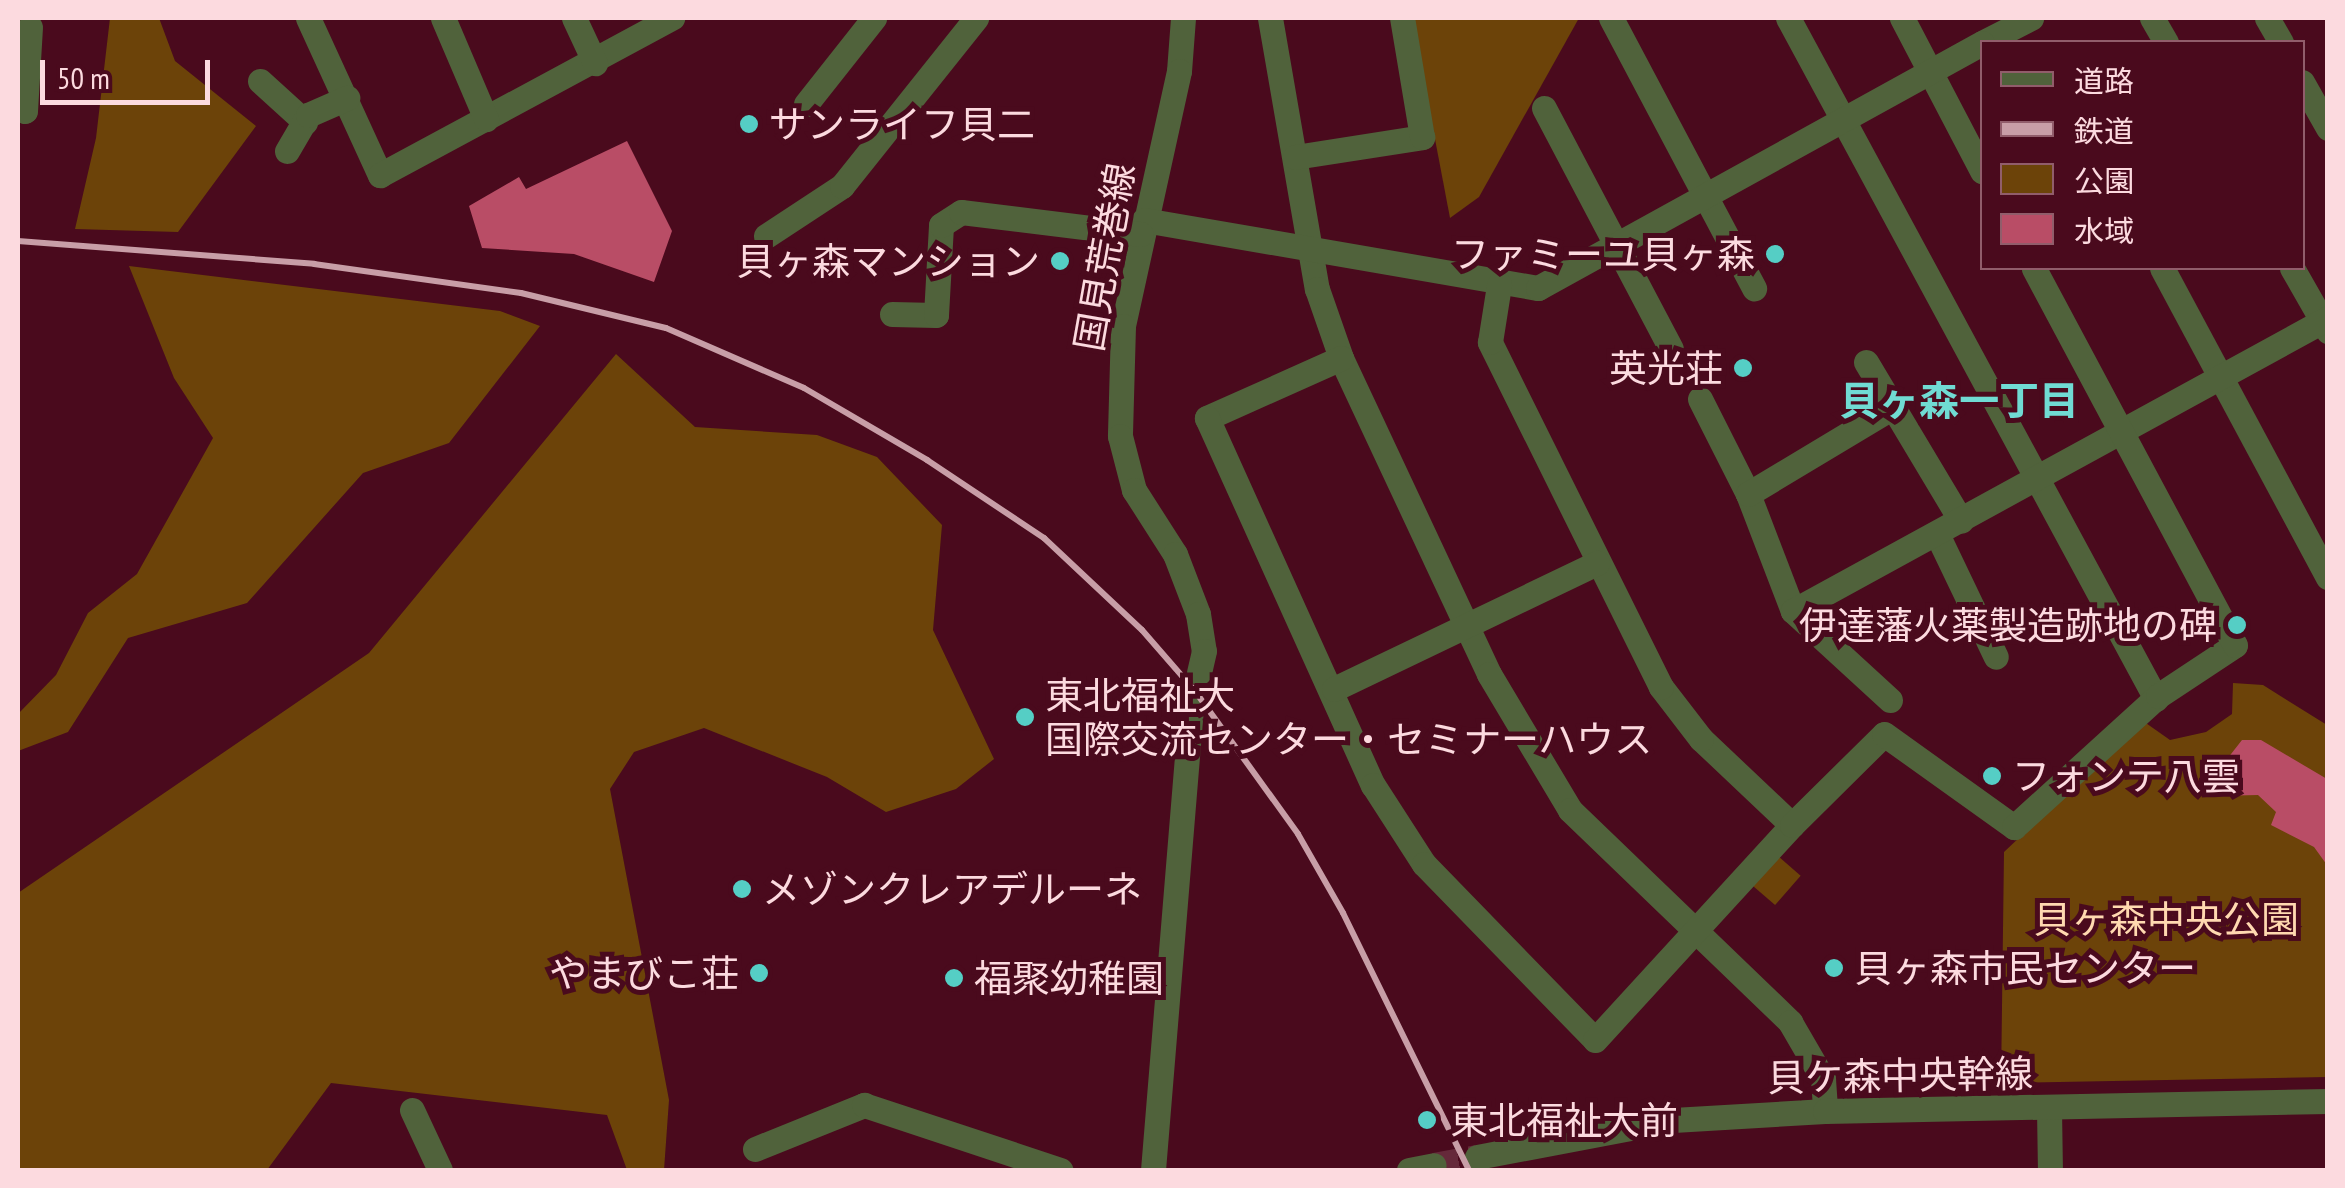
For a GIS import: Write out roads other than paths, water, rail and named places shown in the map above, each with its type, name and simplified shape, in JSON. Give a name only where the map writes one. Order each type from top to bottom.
[{"type":"street","points":[[308,18],[380,175],[595,63],[672,18]]},
{"type":"street","points":[[444,18],[486,119]]},
{"type":"street","points":[[574,18],[595,63]]},
{"type":"street","points":[[808,105],[874,18]]},
{"type":"street","points":[[766,236],[842,186],[976,18]]},
{"type":"street","name":"国見荒巻線","points":[[1183,18],[1179,71],[1123,326],[1120,436],[1134,490],[1176,554],[1198,614],[1204,651],[1199,672]]},
{"type":"street","points":[[1270,18],[1310,251],[1341,358],[1514,721],[1570,810],[1810,1049],[1823,1079],[1824,1111]]},
{"type":"street","points":[[1295,157],[1422,138],[1402,18]]},
{"type":"street","points":[[1611,18],[1754,288]]},
{"type":"street","points":[[1788,18],[2035,482],[2156,699]]},
{"type":"street","points":[[1902,18],[1980,167]]},
{"type":"street","points":[[2152,18],[2165,40]]},
{"type":"street","points":[[2267,18],[2279,40]]},
{"type":"street","points":[[1990,40],[2030,24]]},
{"type":"street","points":[[30,111],[34,27]]},
{"type":"street","points":[[892,314],[936,315],[941,225],[961,212],[1142,227],[1538,288],[1980,45]]},
{"type":"street","points":[[260,81],[305,122]]},
{"type":"street","points":[[2305,87],[2328,128]]},
{"type":"street","points":[[287,151],[305,122],[346,98]]},
{"type":"street","points":[[1544,108],[1671,350]]},
{"type":"street","points":[[1341,358],[1207,418],[1334,688],[1373,785],[1424,864],[1595,1040],[1792,825],[1884,734],[2014,827],[2156,699],[2235,644],[2035,270]]},
{"type":"street","points":[[2163,270],[2328,577]]},
{"type":"street","points":[[1793,611],[2035,482],[2220,375],[2326,324],[2293,270]]},
{"type":"street","points":[[1499,285],[1490,342],[1661,686],[1702,739],[1792,825]]},
{"type":"street","points":[[1866,362],[1961,521]]},
{"type":"street","points":[[1700,399],[1748,494],[1793,611],[1890,700]]},
{"type":"street","points":[[1748,494],[1893,406]]},
{"type":"street","points":[[1937,534],[1996,657]]},
{"type":"street","points":[[1334,688],[1597,563]]},
{"type":"street","points":[[1153,1170],[1190,707]]},
{"type":"street","name":"貝ケ森中央幹線","points":[[1477,1158],[1673,1120],[1824,1111],[2328,1101]]},
{"type":"street","points":[[755,1149],[864,1105],[1060,1170]]},
{"type":"street","points":[[2049,1109],[2050,1170]]},
{"type":"street","points":[[412,1110],[440,1170]]},
{"type":"water","points":[[627,141],[672,231],[654,282],[574,254],[482,248],[469,206],[519,177],[526,189]]},
{"type":"water","points":[[2242,740],[2261,740],[2327,779],[2327,865],[2314,847],[2271,825],[2276,812],[2258,795],[2216,796],[2213,777]]},
{"type":"tunnel","points":[[1434,1165],[1477,1157]]},
{"type":"railway","points":[[18,241],[314,264],[521,293],[666,328],[804,388],[927,460],[1044,538],[1142,630],[1195,691],[1298,834],[1343,913],[1469,1170]]},
{"type":"place","name":"サンライフ貝二","points":[[749,124]]},
{"type":"place","name":"ファミーユ貝ヶ森","points":[[1775,254]]},
{"type":"place","name":"貝ヶ森マンション","points":[[1060,261]]},
{"type":"place","name":"英光荘","points":[[1743,368]]},
{"type":"place","name":"伊達藩火薬製造跡地の碑","points":[[2237,625]]},
{"type":"place","name":"東北福祉大 国際交流センター・セミナーハウス","points":[[1025,717]]},
{"type":"place","name":"フォンテ八雲","points":[[1992,776]]},
{"type":"place","name":"メゾンクレアデルーネ","points":[[742,889]]},
{"type":"place","name":"貝ヶ森市民センター","points":[[1834,968]]},
{"type":"place","name":"やまびこ荘","points":[[759,973]]},
{"type":"place","name":"福聚幼稚園","points":[[954,978]]},
{"type":"place","name":"東北福祉大前","points":[[1427,1120]]},
{"type":"district","name":"貝ヶ森一丁目","points":[[1959,400]]},
{"type":"park label","name":"貝ヶ森中央公園","points":[[2166,919]]}]
